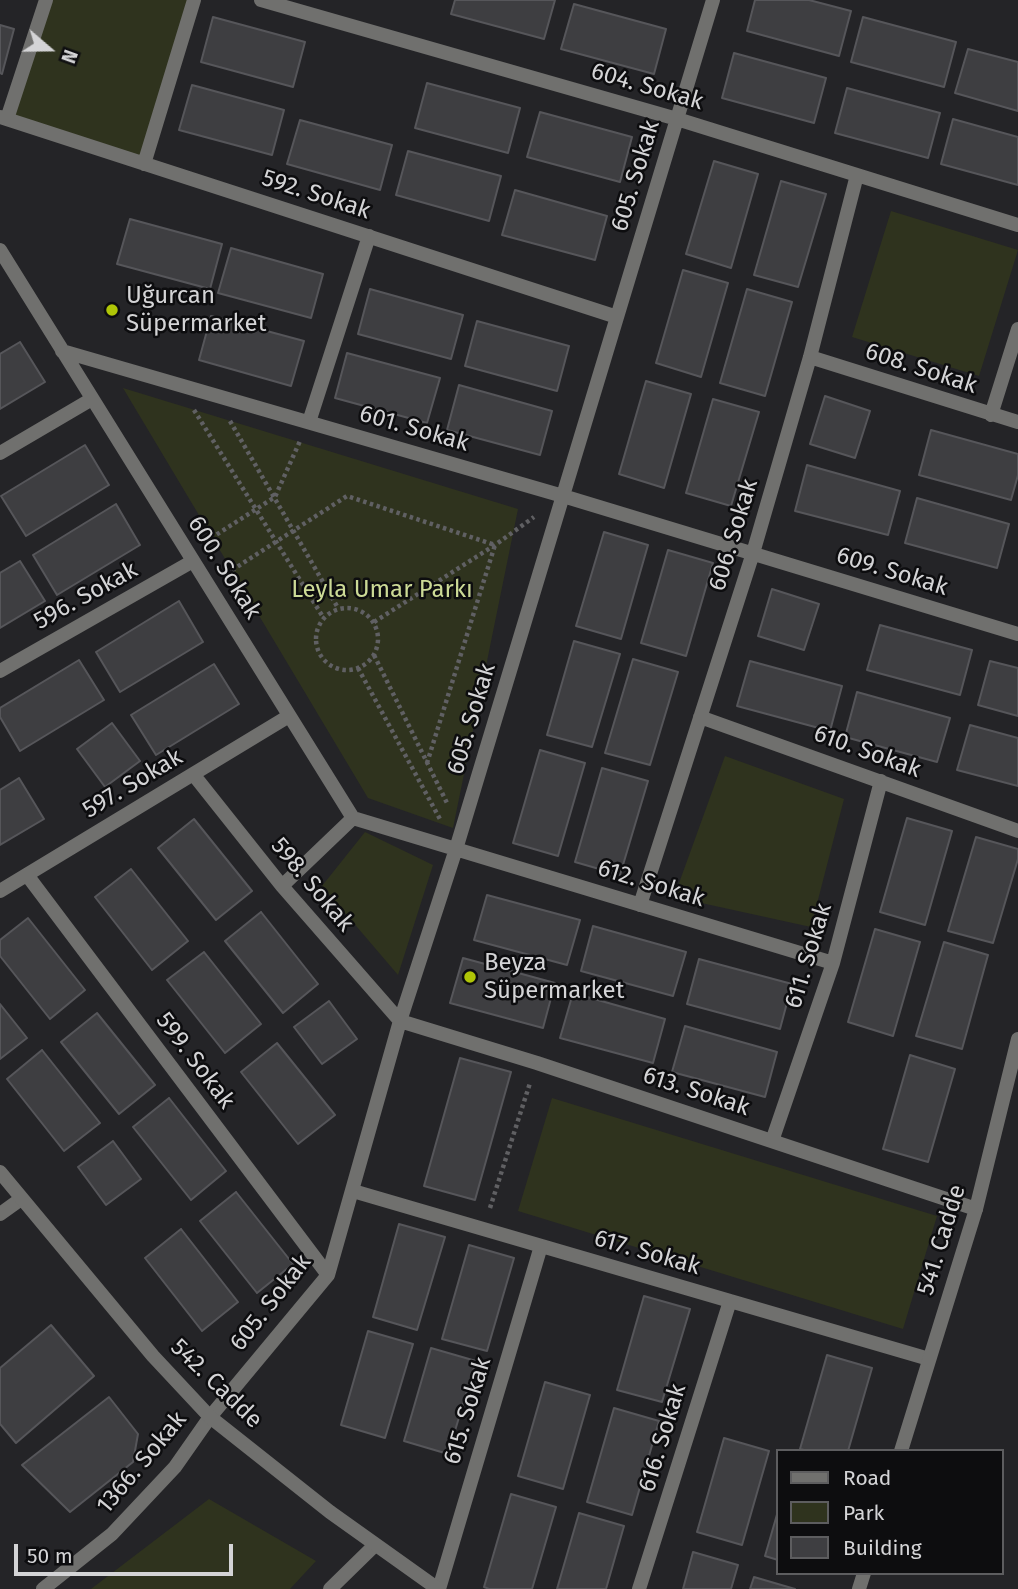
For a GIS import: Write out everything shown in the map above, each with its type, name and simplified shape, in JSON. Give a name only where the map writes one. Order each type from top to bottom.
[{"type":"street","points":[[4,118],[46,0]]},
{"type":"street","points":[[145,163],[194,0]]},
{"type":"street","name":"604. Sokak","points":[[261,0],[677,119],[1018,225]]},
{"type":"street","name":"605. Sokak","points":[[210,1417],[328,1275],[400,1021],[462,832],[713,0]]},
{"type":"street","name":"592. Sokak","points":[[4,118],[617,317]]},
{"type":"street","name":"606. Sokak","points":[[640,905],[753,553],[810,357],[857,175]]},
{"type":"street","points":[[309,422],[369,236]]},
{"type":"street","name":"600. Sokak","points":[[0,250],[353,818]]},
{"type":"street","points":[[991,415],[1018,329]]},
{"type":"street","name":"601. Sokak","points":[[62,351],[753,553]]},
{"type":"street","name":"608. Sokak","points":[[810,357],[1018,422]]},
{"type":"street","points":[[0,453],[92,399]]},
{"type":"street","name":"609. Sokak","points":[[753,553],[1018,634]]},
{"type":"street","name":"596. Sokak","points":[[0,670],[194,561]]},
{"type":"street","name":"597. Sokak","points":[[0,891],[289,716]]},
{"type":"street","name":"610. Sokak","points":[[700,717],[1018,831]]},
{"type":"street","name":"598. Sokak","points":[[193,775],[282,886],[400,1021]]},
{"type":"street","name":"611. Sokak","points":[[772,1141],[833,962],[881,781]]},
{"type":"street","points":[[282,886],[353,818],[456,849]]},
{"type":"street","name":"612. Sokak","points":[[456,849],[833,962]]},
{"type":"street","name":"599. Sokak","points":[[27,875],[328,1275]]},
{"type":"street","name":"613. Sokak","points":[[400,1021],[537,1063],[976,1209]]},
{"type":"street","name":"541. Cadde","points":[[902,1449],[976,1209],[1018,1040]]},
{"type":"street","name":"542. Cadde","points":[[0,1171],[153,1356],[210,1417],[375,1545],[439,1589]]},
{"type":"street","name":"617. Sokak","points":[[353,1191],[929,1359]]},
{"type":"street","points":[[0,1214],[21,1199]]},
{"type":"street","name":"615. Sokak","points":[[439,1589],[541,1246]]},
{"type":"street","name":"616. Sokak","points":[[639,1589],[730,1301]]},
{"type":"street","name":"1366. Sokak","points":[[43,1589],[112,1534],[175,1467],[210,1417]]},
{"type":"street","points":[[330,1589],[375,1545]]},
{"type":"path","points":[[178,384],[323,617]]},
{"type":"path","points":[[215,395],[338,608]]},
{"type":"path","points":[[211,553],[205,542],[275,497],[309,422]]},
{"type":"path","points":[[218,564],[224,575],[347,496],[495,545]]},
{"type":"path","points":[[374,622],[495,545],[563,496]]},
{"type":"path","points":[[427,763],[495,545]]},
{"type":"path","points":[[338,608],[358,609],[374,622],[378,638],[374,655],[368,663],[358,668],[338,669],[321,657],[315,637],[317,626],[323,617],[338,608]]},
{"type":"path","points":[[374,655],[462,832]]},
{"type":"path","points":[[358,668],[456,849]]},
{"type":"path","points":[[484,1229],[537,1063]]},
{"type":"green space","points":[[52,0],[190,0],[143,157],[14,116]]},
{"type":"green space","points":[[891,211],[1018,250],[979,376],[852,337]]},
{"type":"green space","name":"Leyla Umar Parkı","points":[[123,388],[518,509],[453,828],[368,798]]},
{"type":"green space","points":[[725,756],[844,799],[811,927],[674,897]]},
{"type":"green space","points":[[365,832],[433,865],[398,975],[322,886]]},
{"type":"green space","points":[[552,1098],[937,1216],[903,1329],[518,1211]]},
{"type":"green space","points":[[209,1499],[316,1561],[290,1589],[91,1589]]},
{"type":"building","points":[[455,0],[555,0],[544,39],[451,14]]},
{"type":"building","points":[[755,0],[809,0],[851,11],[839,56],[747,31]]},
{"type":"building","points":[[574,4],[666,29],[654,74],[561,49]]},
{"type":"building","points":[[213,17],[305,42],[293,87],[201,62]]},
{"type":"building","points":[[863,17],[956,42],[944,87],[851,62]]},
{"type":"building","points":[[0,25],[14,29],[2,74],[0,73]]},
{"type":"building","points":[[968,49],[1018,62],[1018,111],[955,93]]},
{"type":"building","points":[[734,53],[826,78],[814,123],[722,98]]},
{"type":"building","points":[[427,83],[520,108],[508,153],[415,128]]},
{"type":"building","points":[[192,85],[284,110],[272,155],[179,130]]},
{"type":"building","points":[[847,88],[940,113],[928,158],[835,133]]},
{"type":"building","points":[[540,112],[632,137],[620,182],[527,157]]},
{"type":"building","points":[[953,119],[1018,137],[1018,185],[941,164]]},
{"type":"building","points":[[300,120],[392,145],[380,190],[287,164]]},
{"type":"building","points":[[408,151],[501,176],[489,221],[396,195]]},
{"type":"building","points":[[714,161],[758,174],[731,268],[686,254]]},
{"type":"building","points":[[781,181],[826,194],[798,287],[754,275]]},
{"type":"building","points":[[515,190],[607,216],[595,260],[502,235]]},
{"type":"building","points":[[130,219],[222,244],[210,289],[117,264]]},
{"type":"building","points":[[231,248],[323,274],[311,318],[218,293]]},
{"type":"building","points":[[683,270],[728,283],[701,377],[656,363]]},
{"type":"building","points":[[370,289],[463,315],[451,359],[358,334]]},
{"type":"building","points":[[747,289],[792,302],[765,396],[720,383]]},
{"type":"building","points":[[211,316],[304,341],[291,386],[199,360]]},
{"type":"building","points":[[477,321],[569,346],[557,391],[465,366]]},
{"type":"building","points":[[20,342],[45,382],[0,409],[0,354]]},
{"type":"building","points":[[347,353],[440,378],[427,423],[335,398]]},
{"type":"building","points":[[646,381],[691,394],[664,488],[619,474]]},
{"type":"building","points":[[459,385],[552,411],[540,455],[447,430]]},
{"type":"building","points":[[825,396],[870,411],[855,458],[810,444]]},
{"type":"building","points":[[713,399],[759,412],[731,506],[686,493]]},
{"type":"building","points":[[931,430],[1018,454],[1018,475],[1011,500],[919,475]]},
{"type":"building","points":[[85,445],[109,485],[26,536],[1,496]]},
{"type":"building","points":[[807,465],[900,491],[888,535],[795,511]]},
{"type":"building","points":[[917,498],[1009,524],[997,568],[905,543]]},
{"type":"building","points":[[116,504],[140,545],[57,595],[33,555]]},
{"type":"building","points":[[604,532],[648,545],[621,639],[576,626]]},
{"type":"building","points":[[668,550],[713,563],[686,656],[641,643]]},
{"type":"building","points":[[20,561],[45,601],[0,628],[0,573]]},
{"type":"building","points":[[772,589],[819,604],[804,650],[758,636]]},
{"type":"building","points":[[179,601],[203,642],[120,692],[96,652]]},
{"type":"building","points":[[880,625],[972,650],[960,695],[867,670]]},
{"type":"building","points":[[574,641],[620,654],[592,747],[547,735]]},
{"type":"building","points":[[633,659],[678,672],[650,765],[605,753]]},
{"type":"building","points":[[79,660],[104,700],[20,751],[0,717],[0,708]]},
{"type":"building","points":[[750,661],[842,686],[830,731],[737,706]]},
{"type":"building","points":[[990,661],[1018,668],[1018,716],[978,705]]},
{"type":"building","points":[[214,664],[239,704],[156,755],[131,715]]},
{"type":"building","points":[[857,692],[950,718],[937,762],[845,737]]},
{"type":"building","points":[[112,723],[140,761],[105,787],[77,749]]},
{"type":"building","points":[[970,725],[1018,738],[1018,786],[957,770]]},
{"type":"building","points":[[540,750],[585,763],[558,856],[513,843]]},
{"type":"building","points":[[602,768],[648,781],[620,875],[575,862]]},
{"type":"building","points":[[19,778],[44,819],[0,845],[0,790]]},
{"type":"building","points":[[907,818],[952,831],[925,925],[880,912]]},
{"type":"building","points":[[194,819],[252,891],[216,920],[158,848]]},
{"type":"building","points":[[976,837],[1018,849],[1018,859],[993,943],[948,931]]},
{"type":"building","points":[[131,869],[188,941],[152,970],[95,897]]},
{"type":"building","points":[[487,895],[580,920],[567,965],[474,940]]},
{"type":"building","points":[[261,912],[318,984],[283,1013],[225,941]]},
{"type":"building","points":[[28,918],[85,990],[50,1019],[0,956],[0,940]]},
{"type":"building","points":[[593,926],[686,952],[673,996],[581,971]]},
{"type":"building","points":[[875,929],[920,942],[893,1036],[848,1022]]},
{"type":"building","points":[[944,942],[988,955],[962,1049],[916,1036]]},
{"type":"building","points":[[204,952],[261,1024],[225,1053],[167,980]]},
{"type":"building","points":[[463,958],[555,983],[543,1028],[450,1003]]},
{"type":"building","points":[[699,959],[792,984],[780,1029],[687,1004]]},
{"type":"building","points":[[573,993],[665,1019],[653,1063],[560,1038]]},
{"type":"building","points":[[329,1001],[357,1039],[322,1064],[294,1027]]},
{"type":"building","points":[[0,1004],[27,1038],[0,1059]]},
{"type":"building","points":[[97,1013],[155,1085],[119,1114],[61,1042]]},
{"type":"building","points":[[685,1026],[777,1052],[765,1097],[672,1072]]},
{"type":"building","points":[[277,1043],[335,1115],[298,1144],[241,1072]]},
{"type":"building","points":[[42,1050],[100,1123],[64,1151],[7,1079]]},
{"type":"building","points":[[910,1055],[955,1069],[928,1162],[883,1149]]},
{"type":"building","points":[[460,1058],[511,1072],[475,1200],[424,1186]]},
{"type":"building","points":[[169,1098],[226,1171],[191,1200],[133,1127]]},
{"type":"building","points":[[113,1141],[141,1179],[106,1205],[78,1167]]},
{"type":"building","points":[[236,1192],[293,1264],[257,1293],[200,1221]]},
{"type":"building","points":[[399,1224],[445,1237],[417,1330],[373,1317]]},
{"type":"building","points":[[181,1229],[238,1302],[202,1331],[145,1258]]},
{"type":"building","points":[[469,1245],[514,1258],[487,1351],[442,1339]]},
{"type":"building","points":[[644,1296],[690,1309],[662,1402],[617,1390]]},
{"type":"building","points":[[51,1325],[94,1376],[16,1443],[0,1424],[0,1368]]},
{"type":"building","points":[[368,1331],[413,1344],[385,1438],[341,1425]]},
{"type":"building","points":[[431,1348],[476,1361],[448,1454],[404,1441]]},
{"type":"building","points":[[827,1355],[872,1368],[849,1449],[800,1449]]},
{"type":"building","points":[[545,1382],[590,1395],[563,1489],[518,1476]]},
{"type":"building","points":[[109,1397],[138,1434],[133,1462],[70,1512],[22,1465]]},
{"type":"building","points":[[614,1408],[659,1421],[632,1515],[587,1502]]},
{"type":"building","points":[[724,1438],[769,1451],[742,1545],[697,1532]]},
{"type":"building","points":[[511,1494],[556,1507],[532,1589],[489,1589],[484,1587]]},
{"type":"building","points":[[579,1513],[624,1526],[606,1589],[557,1589]]},
{"type":"building","points":[[776,1518],[776,1559],[765,1556]]},
{"type":"building","points":[[693,1552],[738,1565],[731,1589],[683,1589]]},
{"type":"building","points":[[754,1577],[795,1589],[750,1589]]},
{"type":"place","name":"Uğurcan Süpermarket","points":[[112,310]]},
{"type":"place","name":"Beyza Süpermarket","points":[[470,977]]}]
